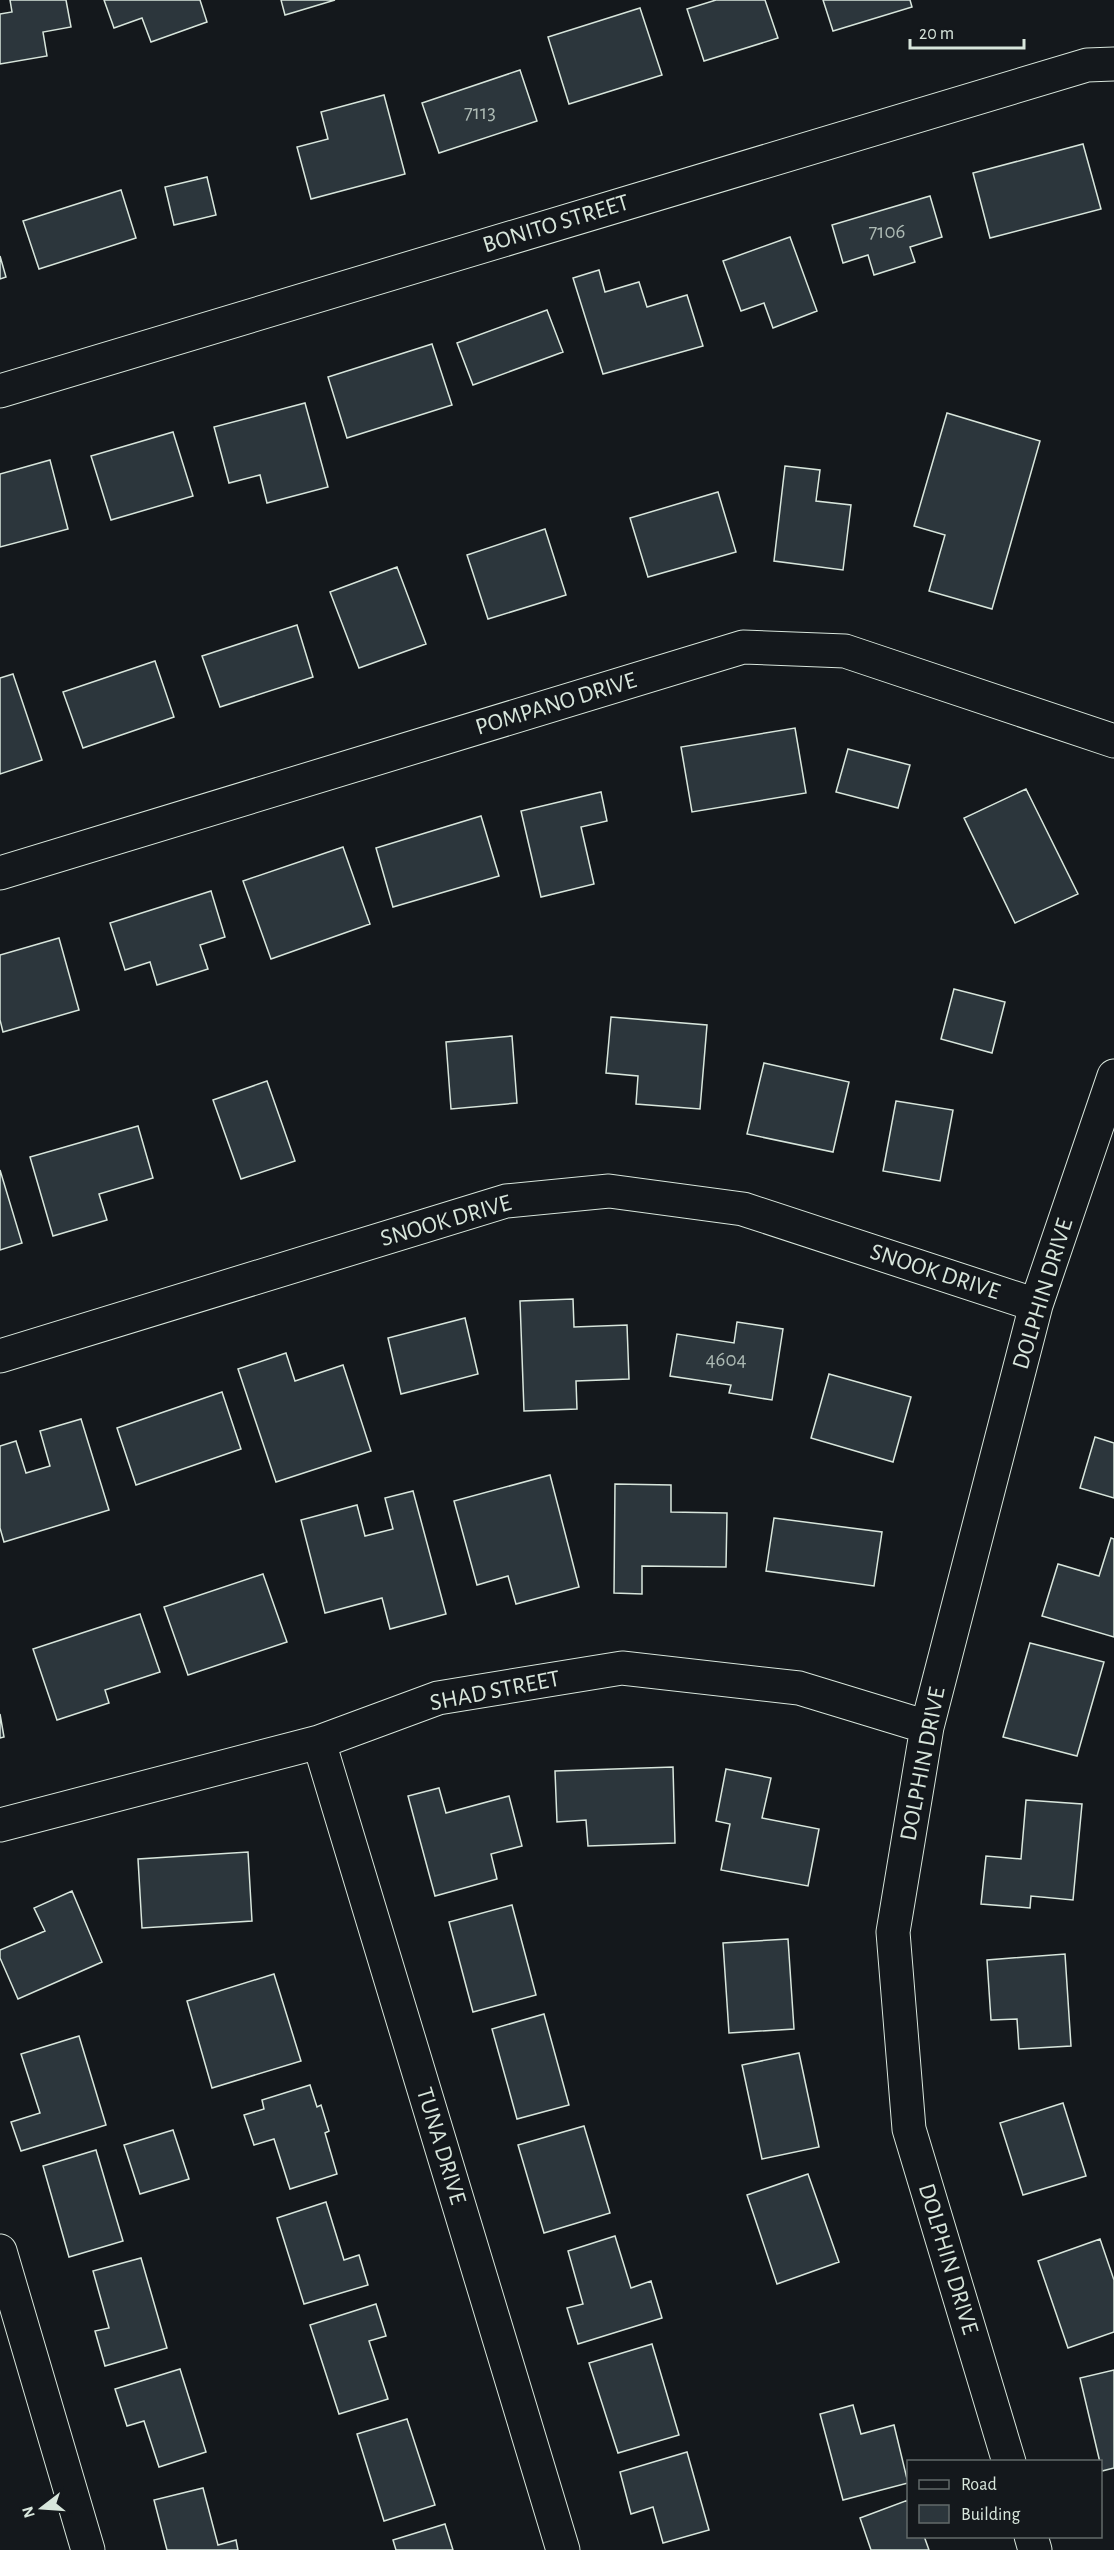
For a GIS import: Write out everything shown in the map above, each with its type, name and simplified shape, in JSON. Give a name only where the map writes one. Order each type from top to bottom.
[{"type":"street","name":"BONITO STREET","points":[[0,391],[1087,65],[1114,64]]},
{"type":"street","name":"POMPANO DRIVE","points":[[0,873],[743,647],[845,651],[1114,741]]},
{"type":"street","name":"DOLPHIN DRIVE","points":[[1008,2460],[909,2129],[893,1932],[927,1727],[1036,1305],[1114,1076]]},
{"type":"street","name":"SNOOK DRIVE","points":[[0,1356],[506,1201],[609,1191],[743,1209],[1036,1305]]},
{"type":"street","name":"SHAD STREET","points":[[0,1825],[319,1742],[438,1698],[622,1668],[799,1688],[927,1727]]},
{"type":"street","name":"TUNA DRIVE","points":[[319,1742],[564,2550]]},
{"type":"street","points":[[0,2251],[88,2550]]},
{"type":"building","points":[[10,0],[66,0],[71,27],[43,32],[47,56],[0,64],[0,14],[12,12]]},
{"type":"building","points":[[104,0],[200,0],[207,22],[151,42],[142,18],[114,28]]},
{"type":"building","points":[[281,0],[335,0],[285,15]]},
{"type":"building","points":[[716,0],[765,0],[778,38],[704,61],[687,9]]},
{"type":"building","points":[[823,0],[910,0],[912,7],[833,31]]},
{"type":"building","points":[[640,8],[662,75],[569,104],[548,37]]},
{"type":"building","points":[[520,70],[537,121],[439,153],[422,103]]},
{"type":"building","points":[[384,95],[405,174],[311,199],[297,147],[328,139],[321,112]]},
{"type":"building","points":[[1083,144],[1101,209],[990,238],[973,173]]},
{"type":"building","points":[[207,177],[216,215],[174,225],[165,187]]},
{"type":"building","points":[[121,190],[136,238],[39,269],[23,221]]},
{"type":"building","points":[[930,196],[942,237],[910,247],[915,262],[874,275],[868,255],[843,263],[832,225]]},
{"type":"building","points":[[790,237],[817,311],[773,328],[764,303],[741,311],[723,261]]},
{"type":"building","points":[[0,256],[6,277],[0,279]]},
{"type":"building","points":[[599,270],[605,292],[639,282],[647,307],[687,295],[703,346],[603,374],[573,278]]},
{"type":"building","points":[[547,310],[563,352],[473,385],[457,343]]},
{"type":"building","points":[[432,344],[452,405],[347,438],[328,377]]},
{"type":"building","points":[[305,403],[328,487],[267,503],[260,475],[229,483],[214,427]]},
{"type":"building","points":[[947,413],[1040,441],[992,609],[929,591],[945,535],[914,526]]},
{"type":"building","points":[[173,432],[193,496],[111,520],[91,456]]},
{"type":"building","points":[[50,460],[68,529],[0,547],[0,474]]},
{"type":"building","points":[[785,466],[820,470],[816,501],[851,505],[843,570],[774,561]]},
{"type":"building","points":[[718,492],[736,552],[648,577],[630,518]]},
{"type":"building","points":[[545,529],[566,595],[488,619],[467,555]]},
{"type":"building","points":[[397,567],[426,644],[359,668],[330,592]]},
{"type":"building","points":[[297,625],[313,677],[220,707],[202,656]]},
{"type":"building","points":[[155,661],[174,717],[83,748],[63,692]]},
{"type":"building","points":[[13,674],[42,760],[0,774],[0,678]]},
{"type":"building","points":[[795,728],[806,793],[692,812],[681,747]]},
{"type":"building","points":[[848,749],[910,765],[898,808],[836,792]]},
{"type":"building","points":[[1026,789],[1078,894],[1015,923],[964,818]]},
{"type":"building","points":[[601,792],[607,821],[581,827],[594,884],[541,897],[521,811]]},
{"type":"building","points":[[481,816],[499,876],[393,907],[376,848]]},
{"type":"building","points":[[343,847],[370,924],[271,959],[243,881]]},
{"type":"building","points":[[211,891],[225,937],[200,945],[208,969],[157,985],[150,962],[125,970],[110,923]]},
{"type":"building","points":[[59,938],[79,1010],[3,1032],[0,1020],[0,955]]},
{"type":"building","points":[[954,989],[1005,1002],[992,1053],[941,1039]]},
{"type":"building","points":[[611,1017],[707,1025],[700,1109],[636,1104],[638,1076],[606,1073]]},
{"type":"building","points":[[512,1036],[517,1103],[451,1109],[446,1042]]},
{"type":"building","points":[[764,1063],[849,1082],[833,1152],[747,1134]]},
{"type":"building","points":[[267,1081],[295,1161],[241,1179],[213,1100]]},
{"type":"building","points":[[896,1101],[953,1110],[940,1181],[883,1171]]},
{"type":"building","points":[[138,1126],[153,1178],[99,1194],[107,1220],[53,1236],[30,1157]]},
{"type":"building","points":[[0,1170],[22,1243],[0,1250]]},
{"type":"building","points":[[573,1299],[574,1327],[627,1325],[629,1379],[576,1381],[577,1409],[524,1411],[520,1301]]},
{"type":"building","points":[[465,1318],[478,1374],[401,1394],[388,1338]]},
{"type":"building","points":[[737,1322],[783,1329],[772,1400],[729,1393],[731,1385],[670,1376],[677,1334],[734,1343]]},
{"type":"building","points":[[286,1353],[295,1381],[343,1365],[371,1451],[276,1482],[238,1369]]},
{"type":"building","points":[[829,1374],[911,1397],[893,1462],[811,1438]]},
{"type":"building","points":[[222,1392],[241,1449],[136,1485],[117,1428]]},
{"type":"building","points":[[81,1419],[109,1510],[4,1542],[0,1528],[0,1446],[16,1441],[26,1473],[50,1466],[40,1431]]},
{"type":"building","points":[[1095,1437],[1114,1443],[1114,1498],[1080,1488]]},
{"type":"building","points":[[550,1475],[579,1587],[516,1604],[508,1576],[477,1585],[454,1501]]},
{"type":"building","points":[[615,1484],[671,1485],[671,1512],[727,1513],[726,1567],[642,1566],[642,1594],[614,1593]]},
{"type":"building","points":[[413,1491],[446,1614],[390,1629],[382,1598],[325,1613],[301,1520],[357,1505],[365,1536],[393,1529],[385,1498]]},
{"type":"building","points":[[774,1518],[882,1532],[874,1586],[766,1571]]},
{"type":"building","points":[[1111,1538],[1114,1539],[1114,1637],[1042,1616],[1058,1564],[1099,1576]]},
{"type":"building","points":[[263,1574],[287,1642],[188,1675],[164,1607]]},
{"type":"building","points":[[140,1614],[160,1672],[105,1690],[109,1703],[57,1720],[33,1649]]},
{"type":"building","points":[[1030,1643],[1104,1662],[1077,1756],[1003,1737]]},
{"type":"building","points":[[0,1714],[4,1737],[0,1738]]},
{"type":"building","points":[[673,1767],[675,1843],[588,1846],[586,1820],[557,1822],[555,1771]]},
{"type":"building","points":[[726,1769],[771,1778],[762,1818],[819,1829],[808,1886],[721,1870],[730,1824],[716,1821]]},
{"type":"building","points":[[439,1788],[446,1813],[509,1796],[522,1846],[491,1854],[497,1879],[435,1896],[408,1796]]},
{"type":"building","points":[[1026,1800],[1082,1804],[1073,1900],[1031,1896],[1030,1908],[981,1904],[986,1856],[1021,1859]]},
{"type":"building","points":[[248,1852],[252,1921],[142,1928],[138,1859]]},
{"type":"building","points":[[72,1891],[102,1962],[18,1999],[0,1958],[0,1950],[45,1931],[34,1908]]},
{"type":"building","points":[[512,1905],[536,1995],[473,2012],[449,1922]]},
{"type":"building","points":[[788,1939],[794,2029],[729,2033],[723,1943]]},
{"type":"building","points":[[1065,1954],[1071,2046],[1019,2049],[1017,2019],[991,2020],[987,1960]]},
{"type":"building","points":[[274,1974],[301,2061],[212,2088],[187,2001]]},
{"type":"building","points":[[544,2014],[569,2105],[517,2119],[492,2029]]},
{"type":"building","points":[[79,2036],[106,2125],[21,2151],[11,2122],[40,2113],[21,2054]]},
{"type":"building","points":[[799,2053],[819,2147],[762,2159],[742,2065]]},
{"type":"building","points":[[310,2085],[317,2107],[321,2105],[329,2131],[325,2133],[337,2174],[290,2189],[274,2139],[254,2145],[244,2115],[264,2109],[262,2100]]},
{"type":"building","points":[[1063,2103],[1086,2176],[1023,2195],[1000,2123]]},
{"type":"building","points":[[584,2126],[610,2213],[544,2233],[518,2145]]},
{"type":"building","points":[[173,2130],[189,2179],[140,2194],[124,2145]]},
{"type":"building","points":[[96,2150],[123,2241],[69,2257],[43,2166]]},
{"type":"building","points":[[808,2174],[839,2262],[777,2284],[747,2195]]},
{"type":"building","points":[[326,2202],[344,2260],[359,2255],[368,2285],[304,2304],[277,2218]]},
{"type":"building","points":[[615,2236],[631,2288],[651,2281],[662,2318],[578,2344],[567,2308],[583,2304],[568,2251]]},
{"type":"building","points":[[1100,2239],[1114,2280],[1114,2332],[1068,2348],[1038,2261]]},
{"type":"building","points":[[141,2258],[167,2348],[105,2366],[95,2331],[109,2328],[93,2271]]},
{"type":"building","points":[[376,2304],[386,2336],[369,2341],[388,2399],[339,2414],[310,2325]]},
{"type":"building","points":[[652,2344],[679,2435],[618,2453],[589,2363]]},
{"type":"building","points":[[180,2369],[206,2452],[159,2467],[144,2421],[127,2426],[115,2389]]},
{"type":"building","points":[[1114,2370],[1114,2468],[1102,2471],[1102,2460],[1099,2460],[1080,2378]]},
{"type":"building","points":[[853,2405],[861,2434],[894,2425],[907,2483],[843,2500],[820,2414]]},
{"type":"building","points":[[407,2419],[435,2505],[384,2521],[357,2434]]},
{"type":"building","points":[[687,2452],[709,2530],[663,2543],[653,2507],[631,2514],[620,2472]]},
{"type":"building","points":[[203,2488],[218,2545],[236,2540],[238,2550],[167,2550],[154,2500]]},
{"type":"building","points":[[907,2500],[907,2538],[925,2538],[929,2550],[871,2550],[860,2518]]},
{"type":"building","points":[[445,2524],[453,2550],[396,2550],[393,2540]]}]
